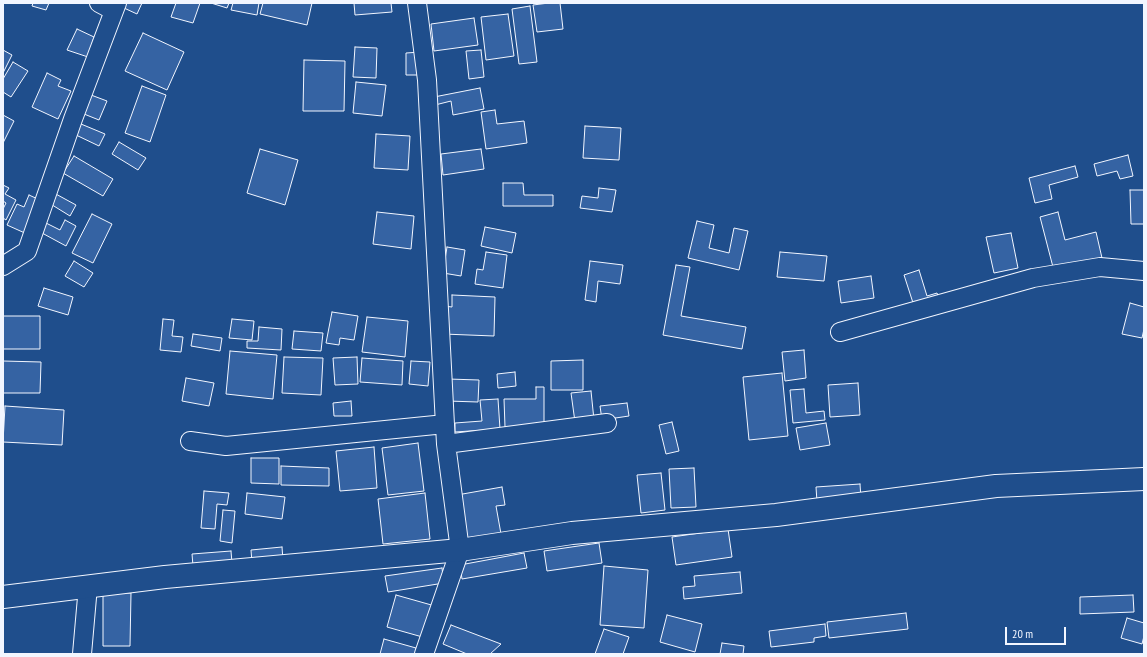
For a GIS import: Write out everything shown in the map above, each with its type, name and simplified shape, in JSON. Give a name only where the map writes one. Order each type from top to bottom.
[{"type":"street","points":[[417,3],[427,80],[446,444],[460,550],[424,654]]},
{"type":"street","points":[[3,266],[27,251],[74,119],[110,6]]},
{"type":"street","points":[[840,332],[1033,278],[1100,268],[1144,271]]},
{"type":"street","points":[[446,444],[607,423]]},
{"type":"street","points":[[190,441],[226,446],[445,424]]},
{"type":"street","points":[[3,597],[165,577],[460,550],[572,533],[776,515],[996,486],[1144,479]]},
{"type":"street","points":[[82,654],[88,586]]},
{"type":"building","points":[[33,3],[49,3],[46,10],[32,6]]},
{"type":"building","points":[[127,3],[142,3],[137,14],[124,8]]},
{"type":"building","points":[[176,3],[200,3],[193,23],[171,17]]},
{"type":"building","points":[[211,3],[229,3],[227,8]]},
{"type":"building","points":[[233,3],[259,3],[257,15],[231,10]]},
{"type":"building","points":[[263,3],[312,3],[307,25],[260,14]]},
{"type":"building","points":[[354,3],[391,3],[392,12],[355,15]]},
{"type":"building","points":[[560,3],[563,29],[537,32],[533,5]]},
{"type":"building","points":[[530,6],[537,62],[519,64],[512,9]]},
{"type":"building","points":[[508,14],[514,56],[486,60],[481,17]]},
{"type":"building","points":[[474,18],[478,45],[434,51],[431,24]]},
{"type":"building","points":[[77,29],[94,37],[88,57],[67,50]]},
{"type":"building","points":[[143,33],[184,52],[167,90],[125,71]]},
{"type":"building","points":[[355,47],[377,48],[376,78],[353,77]]},
{"type":"building","points":[[3,50],[12,55],[3,73]]},
{"type":"building","points":[[481,50],[484,77],[469,79],[466,51]]},
{"type":"building","points":[[421,52],[421,75],[406,75],[406,53]]},
{"type":"building","points":[[304,60],[345,61],[344,111],[303,111]]},
{"type":"building","points":[[13,62],[28,71],[11,97],[3,92],[3,79]]},
{"type":"building","points":[[47,73],[61,80],[58,86],[71,91],[58,119],[32,107]]},
{"type":"building","points":[[356,82],[386,85],[382,116],[353,113]]},
{"type":"building","points":[[142,86],[166,95],[150,142],[125,133]]},
{"type":"building","points":[[480,88],[484,109],[453,115],[451,101],[435,105],[434,97]]},
{"type":"building","points":[[91,95],[107,101],[99,120],[84,114]]},
{"type":"building","points":[[495,110],[497,124],[524,121],[527,143],[486,149],[481,112]]},
{"type":"building","points":[[3,115],[14,121],[3,143]]},
{"type":"building","points":[[81,124],[105,134],[99,146],[76,135]]},
{"type":"building","points":[[585,126],[621,128],[619,160],[583,158]]},
{"type":"building","points":[[376,134],[410,136],[408,170],[374,168]]},
{"type":"building","points":[[119,142],[146,158],[138,170],[112,154]]},
{"type":"building","points":[[260,149],[298,160],[285,205],[247,193]]},
{"type":"building","points":[[481,149],[484,169],[443,175],[441,154]]},
{"type":"building","points":[[1128,155],[1133,176],[1120,179],[1117,171],[1097,176],[1094,164]]},
{"type":"building","points":[[74,156],[113,179],[103,196],[63,173]]},
{"type":"building","points":[[1075,166],[1078,177],[1049,185],[1052,199],[1035,203],[1029,178]]},
{"type":"building","points":[[503,183],[523,183],[524,195],[553,195],[553,206],[503,206]]},
{"type":"building","points":[[3,185],[9,188],[5,194],[16,200],[6,220],[3,218],[3,209],[6,203],[3,201]]},
{"type":"building","points":[[599,188],[616,190],[612,212],[580,208],[582,196],[598,198]]},
{"type":"building","points":[[1130,190],[1144,190],[1144,224],[1131,224]]},
{"type":"building","points":[[54,193],[76,205],[70,216],[49,203]]},
{"type":"building","points":[[29,195],[42,201],[27,234],[7,225],[17,204],[24,207]]},
{"type":"building","points":[[377,212],[414,216],[411,249],[373,244]]},
{"type":"building","points":[[1058,212],[1065,240],[1096,232],[1102,258],[1054,271],[1040,217]]},
{"type":"building","points":[[92,214],[112,224],[93,263],[72,253]]},
{"type":"building","points":[[65,220],[76,226],[66,246],[42,233],[46,223],[60,230]]},
{"type":"building","points":[[697,221],[714,225],[709,248],[729,253],[734,228],[748,231],[739,270],[688,258]]},
{"type":"building","points":[[485,227],[516,233],[512,253],[481,246]]},
{"type":"building","points":[[1011,233],[1018,268],[994,273],[986,237]]},
{"type":"building","points":[[447,247],[465,250],[461,276],[443,273]]},
{"type":"building","points":[[486,252],[507,255],[503,288],[475,284],[477,269],[483,270]]},
{"type":"building","points":[[780,252],[827,256],[824,281],[777,277]]},
{"type":"building","points":[[74,261],[93,273],[84,287],[65,276]]},
{"type":"building","points":[[590,261],[623,265],[620,284],[598,281],[596,302],[585,300]]},
{"type":"building","points":[[676,265],[690,267],[681,316],[746,327],[742,349],[663,335]]},
{"type":"building","points":[[919,270],[927,296],[937,293],[940,301],[915,309],[904,275]]},
{"type":"building","points":[[871,276],[874,298],[841,303],[838,281]]},
{"type":"building","points":[[44,288],[73,297],[68,315],[38,306]]},
{"type":"building","points":[[452,295],[495,297],[494,336],[443,334],[444,306],[452,307]]},
{"type":"building","points":[[1130,303],[1144,307],[1144,329],[1142,338],[1122,334]]},
{"type":"building","points":[[332,312],[358,316],[354,340],[340,338],[339,345],[326,343]]},
{"type":"building","points":[[3,316],[40,316],[40,349],[3,349]]},
{"type":"building","points":[[367,317],[408,321],[405,357],[362,352]]},
{"type":"building","points":[[163,319],[174,320],[172,336],[183,337],[181,352],[160,350]]},
{"type":"building","points":[[232,319],[254,321],[252,340],[229,338]]},
{"type":"building","points":[[259,327],[282,329],[281,350],[247,348],[247,341],[258,341]]},
{"type":"building","points":[[294,331],[323,333],[321,351],[292,349]]},
{"type":"building","points":[[193,334],[222,338],[220,351],[191,346]]},
{"type":"building","points":[[804,350],[806,378],[785,381],[782,352]]},
{"type":"building","points":[[230,351],[277,355],[273,399],[226,394]]},
{"type":"building","points":[[284,357],[323,358],[321,395],[282,393]]},
{"type":"building","points":[[357,357],[358,384],[335,385],[333,358]]},
{"type":"building","points":[[362,358],[403,361],[402,385],[360,382]]},
{"type":"building","points":[[583,360],[583,390],[551,390],[551,361]]},
{"type":"building","points":[[3,361],[41,362],[40,393],[3,393]]},
{"type":"building","points":[[411,361],[430,362],[428,386],[409,384]]},
{"type":"building","points":[[515,372],[516,386],[498,388],[497,374]]},
{"type":"building","points":[[782,373],[788,436],[749,440],[743,377]]},
{"type":"building","points":[[186,378],[214,383],[209,406],[182,401]]},
{"type":"building","points":[[448,379],[479,380],[478,402],[447,401]]},
{"type":"building","points":[[858,383],[860,415],[830,417],[828,385]]},
{"type":"building","points":[[536,387],[544,387],[544,426],[505,427],[504,399],[536,399]]},
{"type":"building","points":[[804,389],[806,413],[824,411],[825,420],[793,423],[790,390]]},
{"type":"building","points":[[591,391],[594,420],[575,422],[571,393]]},
{"type":"building","points":[[498,399],[500,429],[455,432],[455,423],[482,421],[480,400]]},
{"type":"building","points":[[351,401],[352,416],[334,416],[333,403]]},
{"type":"building","points":[[627,403],[629,416],[602,420],[600,406]]},
{"type":"building","points":[[5,406],[64,410],[62,445],[3,442]]},
{"type":"building","points":[[672,422],[679,451],[666,454],[659,425]]},
{"type":"building","points":[[826,423],[830,445],[800,450],[796,428]]},
{"type":"building","points":[[418,443],[424,491],[388,495],[382,448]]},
{"type":"building","points":[[374,447],[377,488],[340,491],[336,451]]},
{"type":"building","points":[[251,458],[279,458],[279,484],[251,483]]},
{"type":"building","points":[[281,466],[329,468],[329,486],[281,485]]},
{"type":"building","points":[[694,468],[696,507],[671,508],[669,469]]},
{"type":"building","points":[[661,473],[665,510],[641,513],[637,475]]},
{"type":"building","points":[[860,484],[861,499],[817,502],[816,487]]},
{"type":"building","points":[[502,487],[505,505],[496,506],[501,534],[464,541],[457,495]]},
{"type":"building","points":[[204,491],[229,493],[227,505],[217,504],[215,529],[201,528]]},
{"type":"building","points":[[247,493],[285,497],[282,519],[245,514]]},
{"type":"building","points":[[425,493],[430,539],[383,544],[378,499]]},
{"type":"building","points":[[223,510],[235,511],[232,543],[220,541]]},
{"type":"building","points":[[728,529],[732,557],[676,565],[672,537]]},
{"type":"building","points":[[599,543],[602,563],[547,571],[544,551]]},
{"type":"building","points":[[282,547],[283,560],[252,563],[251,550]]},
{"type":"building","points":[[231,551],[232,563],[193,566],[192,554]]},
{"type":"building","points":[[524,553],[527,568],[462,579],[460,565]]},
{"type":"building","points":[[604,566],[648,570],[644,628],[600,625]]},
{"type":"building","points":[[442,568],[444,583],[388,592],[385,576]]},
{"type":"building","points":[[740,572],[742,593],[684,599],[683,587],[695,586],[694,576]]},
{"type":"building","points":[[103,592],[131,593],[130,646],[103,646]]},
{"type":"building","points":[[396,595],[435,606],[426,638],[387,627]]},
{"type":"building","points":[[1133,595],[1134,612],[1080,614],[1080,597]]},
{"type":"building","points":[[906,613],[908,629],[829,638],[827,622]]},
{"type":"building","points":[[667,615],[702,624],[695,652],[660,642]]},
{"type":"building","points":[[1127,618],[1144,623],[1144,636],[1142,644],[1121,638]]},
{"type":"building","points":[[825,624],[826,636],[814,638],[814,642],[771,647],[769,631]]},
{"type":"building","points":[[451,625],[501,644],[490,654],[467,654],[443,644]]},
{"type":"building","points":[[604,629],[629,637],[623,654],[595,654]]},
{"type":"building","points":[[384,639],[416,648],[415,654],[380,654]]},
{"type":"building","points":[[722,643],[744,646],[743,654],[720,654]]}]
